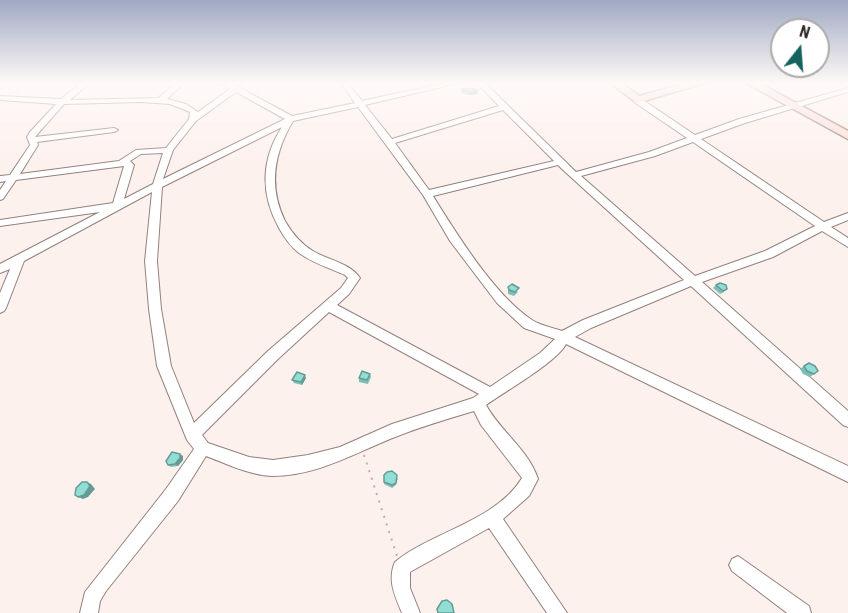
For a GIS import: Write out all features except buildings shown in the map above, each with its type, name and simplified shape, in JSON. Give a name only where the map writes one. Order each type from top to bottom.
[{"type":"street","points":[[0,197],[34,146],[32,140],[34,132],[53,112]]},
{"type":"street","points":[[192,112],[193,118]]},
{"type":"street","points":[[202,112],[193,118],[169,150],[158,185],[151,261],[155,309],[164,366],[197,441],[249,465],[273,468],[308,463],[361,446],[392,431],[484,398],[545,357],[559,345],[563,338],[624,308],[769,254],[823,226],[848,216]]},
{"type":"street","points":[[279,112],[291,118]]},
{"type":"street","points":[[0,269],[117,206],[291,118],[323,112]]},
{"type":"street","points":[[366,112],[390,142],[427,194],[441,219],[501,300],[528,324],[563,338],[848,474]]},
{"type":"street","points":[[390,142],[485,112]]},
{"type":"street","points":[[509,112],[560,162],[848,420]]},
{"type":"street","points":[[655,112],[848,243]]},
{"type":"street","points":[[576,175],[652,154],[776,112]]},
{"type":"street","points":[[803,112],[848,136]]},
{"type":"street","points":[[89,613],[91,597],[172,495],[197,441],[273,355],[350,286],[353,275],[305,252],[289,235],[276,212],[268,190],[276,142],[291,118]]},
{"type":"street","points":[[32,140],[114,130]]},
{"type":"street","points":[[0,179],[124,162],[139,152],[169,150]]},
{"type":"street","points":[[117,206],[129,165],[124,162]]},
{"type":"street","points":[[427,194],[560,162]]},
{"type":"street","points":[[0,223],[117,206]]},
{"type":"street","points":[[0,308],[19,259]]},
{"type":"street","points":[[328,306],[484,398]]},
{"type":"street","points":[[411,613],[401,588],[401,568],[492,517],[522,492],[530,479],[528,472],[486,420],[484,398]]},
{"type":"street","points":[[492,517],[558,613]]},
{"type":"street","points":[[738,565],[802,613]]},
{"type":"path","points":[[361,446],[401,568]]}]
